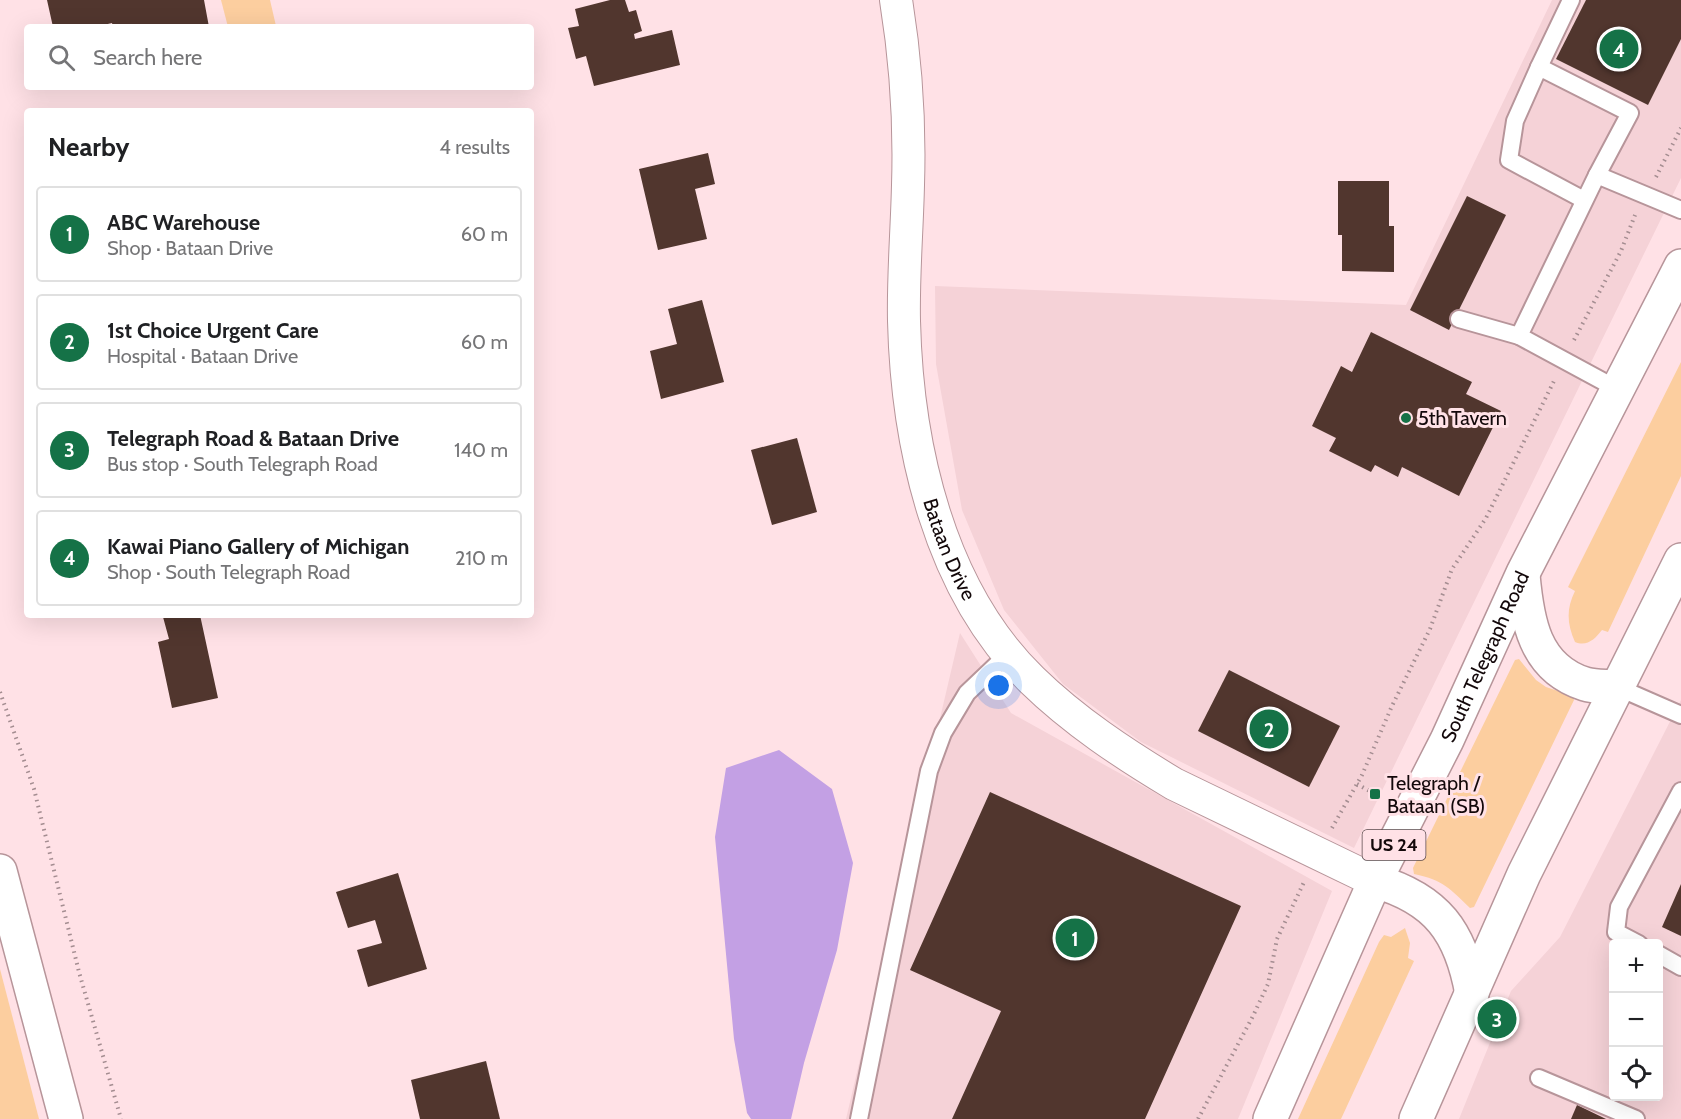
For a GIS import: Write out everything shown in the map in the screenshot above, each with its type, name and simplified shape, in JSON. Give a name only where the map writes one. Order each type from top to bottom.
[{"type":"main road","name":"South Telegraph Road","points":[[1270,1119],[1375,881],[1442,750],[1522,573],[1619,390],[1681,266]]},
{"type":"main road","points":[[1418,1118],[1524,874],[1681,560]]},
{"type":"main road","points":[[1522,573],[1527,616],[1536,646],[1557,670],[1586,685],[1617,687]]},
{"type":"main road","points":[[0,872],[66,1119]]},
{"type":"main road","points":[[1375,881],[1405,890],[1431,909],[1452,934],[1467,964],[1472,994]]},
{"type":"street","name":"Bataan Drive","points":[[896,0],[906,64],[908,104],[904,320],[908,382],[917,444],[948,551],[983,620],[1008,654],[1056,702],[1150,769],[1174,784],[1375,881]]},
{"type":"lane","points":[[1571,0],[1515,121],[1509,160],[1584,200]]},
{"type":"lane","points":[[1519,336],[1584,200],[1630,113],[1539,67]]},
{"type":"lane","points":[[1597,175],[1681,210]]},
{"type":"lane","points":[[1459,320],[1519,336],[1619,390]]},
{"type":"lane","points":[[859,1119],[929,771],[943,733],[967,693],[1008,654]]},
{"type":"lane","points":[[1617,687],[1681,715]]},
{"type":"lane","points":[[1629,939],[1616,932],[1619,908],[1681,790]]},
{"type":"lane","points":[[1663,956],[1681,967]]},
{"type":"lane","points":[[1539,1078],[1636,1119]]},
{"type":"path","points":[[1655,178],[1681,128]]},
{"type":"path","points":[[1574,340],[1621,251],[1635,217]]},
{"type":"path","points":[[1330,831],[1357,784],[1430,629],[1452,570],[1486,518],[1555,379]]},
{"type":"path","points":[[0,692],[34,789],[79,972],[121,1119]]},
{"type":"path","points":[[1357,784],[1375,794]]},
{"type":"path","points":[[1198,1119],[1268,984],[1283,924],[1308,875]]},
{"type":"path","points":[[1497,1019],[1510,1030]]},
{"type":"shaded area","points":[[221,0],[270,0],[276,24],[227,24]]},
{"type":"shaded area","points":[[1552,0],[1681,0],[1681,178],[1354,848],[1141,742],[1063,684],[1004,610],[962,510],[936,364],[935,286],[1406,305]]},
{"type":"shaded area","points":[[1681,362],[1681,476],[1608,632],[1602,630],[1587,643],[1575,642],[1570,629],[1569,616],[1570,604],[1575,591],[1568,587]]},
{"type":"shaded area","points":[[960,633],[1011,713],[1332,891],[1238,1119],[846,1119]]},
{"type":"shaded area","points":[[1519,659],[1536,680],[1546,687],[1573,696],[1574,700],[1474,907],[1470,908],[1440,882],[1414,874],[1413,868],[1515,660]]},
{"type":"shaded area","points":[[1681,700],[1681,1119],[1459,1119],[1511,991],[1560,937]]},
{"type":"shaded area","points":[[779,750],[832,789],[853,863],[837,950],[804,1063],[791,1119],[751,1119],[747,1113],[734,1039],[715,837],[726,768]]},
{"type":"shaded area","points":[[1405,928],[1410,943],[1408,958],[1414,961],[1341,1119],[1298,1119],[1379,942],[1384,935],[1391,937]]},
{"type":"shaded area","points":[[0,969],[39,1119],[0,1119]]},
{"type":"building","points":[[47,0],[204,0],[208,24],[112,23],[52,24]]},
{"type":"building","points":[[610,0],[625,0],[629,12],[636,10],[642,31],[634,34],[635,39],[672,30],[680,65],[594,86],[586,56],[576,59],[568,28],[579,26],[575,9]]},
{"type":"building","points":[[1586,0],[1681,0],[1681,39],[1648,105],[1556,59]]},
{"type":"building","points":[[708,153],[715,184],[695,189],[707,239],[658,250],[639,169]]},
{"type":"building","points":[[1338,181],[1389,181],[1389,226],[1394,226],[1394,272],[1342,271],[1342,235],[1338,235]]},
{"type":"building","points":[[1467,196],[1506,215],[1449,330],[1410,310]]},
{"type":"building","points":[[702,300],[724,382],[661,399],[650,351],[677,344],[668,309]]},
{"type":"building","name":"5th Tavern","points":[[1371,332],[1472,382],[1466,394],[1501,411],[1459,496],[1402,467],[1398,477],[1375,465],[1371,472],[1329,451],[1336,438],[1312,426],[1341,366],[1352,372]]},
{"type":"building","points":[[797,438],[817,512],[772,525],[751,450]]},
{"type":"building","points":[[163,618],[201,618],[218,698],[172,708],[158,642],[169,639]]},
{"type":"building","points":[[1229,670],[1340,726],[1309,787],[1198,731]]},
{"type":"building","points":[[990,792],[1241,906],[1145,1119],[952,1119],[1001,1011],[910,970]]},
{"type":"building","points":[[398,873],[427,969],[368,987],[357,950],[382,943],[375,920],[348,928],[336,892]]},
{"type":"building","points":[[1681,884],[1681,936],[1662,927]]},
{"type":"building","points":[[486,1061],[500,1119],[420,1119],[411,1080]]},
{"type":"building","points":[[1577,1105],[1606,1119],[1571,1119]]},
{"type":"place","name":"Kawai Piano Gallery of Michigan","points":[[1619,49]]},
{"type":"place","name":"5th Tavern","points":[[1406,418]]},
{"type":"place","name":"1st Choice Urgent Care","points":[[1269,729]]},
{"type":"place","name":"Telegraph / Bataan (SB)","points":[[1375,794]]},
{"type":"place","name":"ABC Warehouse","points":[[1075,938]]},
{"type":"place","name":"Telegraph Road & Bataan Drive","points":[[1497,1019]]}]
